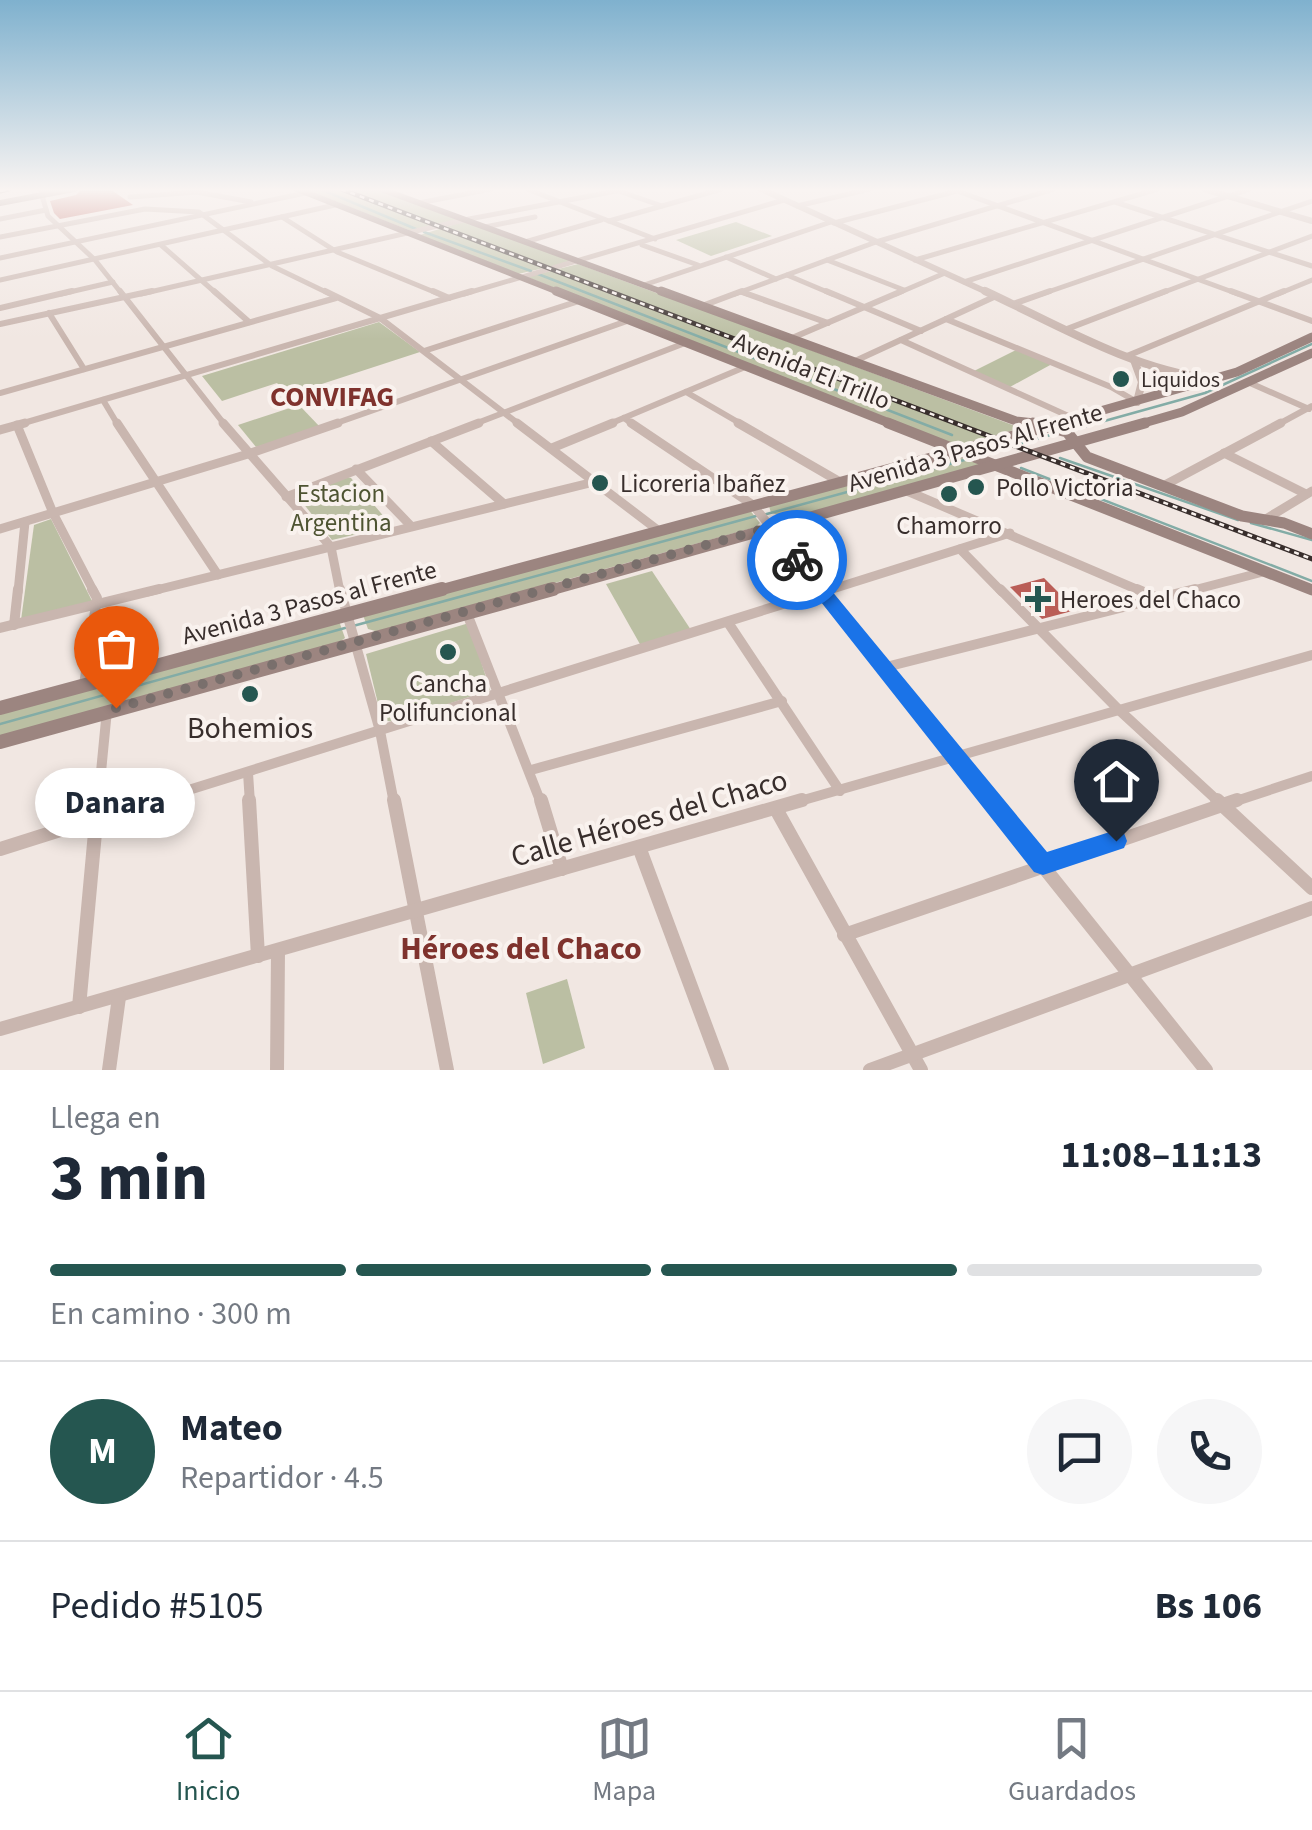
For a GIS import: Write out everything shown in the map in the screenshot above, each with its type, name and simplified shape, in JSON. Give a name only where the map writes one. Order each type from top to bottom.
[{"type":"main road","name":"Avenida El Trillo","points":[[422,239],[1312,590]]},
{"type":"main road","name":"Avenida El Trillo","points":[[517,239],[1016,421],[1055,426],[1087,457],[1160,487],[1312,534]]},
{"type":"main road","name":"Avenida 3 Pasos Al Frente","points":[[352,639],[466,611],[768,524],[907,492],[1073,440],[1310,340]]},
{"type":"main road","name":"Avenida 3 Pasos Al Frente","points":[[630,539],[1074,419],[1146,410],[1250,383],[1312,353]]},
{"type":"main road","points":[[933,442],[934,456]]},
{"type":"main road","name":"Avenida 3 Pasos al Frente","points":[[0,708],[630,539]]},
{"type":"main road","name":"Avenida 3 Pasos al Frente","points":[[0,742],[352,639]]},
{"type":"street","points":[[73,239],[95,260],[248,454],[331,547],[346,618],[380,731],[448,1070]]},
{"type":"street","points":[[0,258],[91,239]]},
{"type":"street","points":[[0,280],[183,239]]},
{"type":"street","points":[[235,239],[272,266],[380,318],[660,531]]},
{"type":"street","points":[[316,239],[337,252],[449,298]]},
{"type":"street","points":[[0,324],[395,239]]},
{"type":"street","points":[[525,242],[536,239]]},
{"type":"street","points":[[0,430],[656,239]]},
{"type":"street","points":[[644,285],[783,239]]},
{"type":"street","points":[[869,239],[1130,358],[1172,374],[1218,379]]},
{"type":"street","points":[[702,306],[886,239]]},
{"type":"street","points":[[916,260],[986,239]]},
{"type":"street","points":[[1091,239],[1312,321]]},
{"type":"street","points":[[964,282],[1097,239]]},
{"type":"street","points":[[1014,304],[1200,239]]},
{"type":"street","points":[[1229,239],[1312,266]]},
{"type":"street","points":[[1068,328],[1304,239]]},
{"type":"street","points":[[161,244],[249,322]]},
{"type":"street","points":[[640,244],[700,266]]},
{"type":"street","points":[[726,257],[776,279]]},
{"type":"street","points":[[827,260],[904,290]]},
{"type":"street","points":[[792,338],[945,273]]},
{"type":"street","points":[[787,275],[921,331]]},
{"type":"street","points":[[1130,358],[1312,280]]},
{"type":"street","points":[[0,308],[112,282]]},
{"type":"street","points":[[1299,285],[1312,290]]},
{"type":"street","points":[[742,292],[828,323]]},
{"type":"street","points":[[855,361],[996,296]]},
{"type":"street","points":[[0,393],[336,298]]},
{"type":"street","points":[[424,351],[579,302]]},
{"type":"street","points":[[48,313],[84,369]]},
{"type":"street","points":[[946,319],[1111,387],[1146,410]]},
{"type":"street","points":[[0,529],[248,454],[627,321]]},
{"type":"street","points":[[901,340],[1074,419]]},
{"type":"street","points":[[286,496],[685,344]]},
{"type":"street","points":[[1130,358],[1142,382],[1146,410]]},
{"type":"street","points":[[552,448],[746,367]]},
{"type":"street","points":[[1250,383],[1310,408]]},
{"type":"street","points":[[686,392],[840,482]]},
{"type":"street","points":[[103,400],[218,575]]},
{"type":"street","points":[[1160,487],[1310,408]]},
{"type":"street","points":[[624,418],[755,507],[1206,1070]]},
{"type":"street","points":[[17,425],[53,513],[96,598],[84,685]]},
{"type":"street","points":[[431,441],[504,504]]},
{"type":"street","points":[[1224,453],[1309,493]]},
{"type":"street","points":[[356,470],[410,526]]},
{"type":"street","points":[[0,628],[594,482]]},
{"type":"street","points":[[907,492],[1160,598]]},
{"type":"street","points":[[1264,520],[1309,493]]},
{"type":"street","points":[[14,624],[25,522]]},
{"type":"street","points":[[0,849],[730,624],[1010,533]]},
{"type":"street","points":[[960,550],[1118,708],[1312,888]]},
{"type":"street","points":[[886,667],[1262,572]]},
{"type":"street","points":[[466,611],[531,770],[562,869]]},
{"type":"street","points":[[730,624],[840,791]]},
{"type":"street","name":"Calle Héroes del Chaco","points":[[0,1029],[1311,656]]},
{"type":"street","points":[[531,770],[782,702]]},
{"type":"street","points":[[78,1007],[107,710]]},
{"type":"street","points":[[248,773],[258,956]]},
{"type":"street","points":[[844,935],[1043,864],[1312,776]]},
{"type":"street","points":[[776,808],[922,1070]]},
{"type":"street","points":[[639,848],[722,1070]]},
{"type":"street","points":[[870,1070],[1312,908]]},
{"type":"street","points":[[278,952],[278,1070]]},
{"type":"street","points":[[109,1070],[119,997]]},
{"type":"green space","points":[[430,239],[514,239],[575,261],[518,274]]},
{"type":"green space","points":[[680,239],[763,239],[711,256],[676,240]]},
{"type":"green space","points":[[578,264],[1021,428],[954,447],[527,277]]},
{"type":"green space","points":[[379,322],[420,352],[288,395],[277,383],[222,401],[202,376]]},
{"type":"green space","points":[[1016,350],[1052,364],[1010,387],[974,371]]},
{"type":"green space","points":[[299,405],[321,428],[256,447],[238,425]]},
{"type":"green space","points":[[955,455],[983,465],[789,518],[771,513],[769,506]]},
{"type":"green space","name":"Estacion Argentina","points":[[346,477],[392,526],[332,540],[299,498]]},
{"type":"green space","points":[[749,509],[760,523],[756,527],[379,632],[368,629],[363,615]]},
{"type":"green space","points":[[51,519],[92,601],[21,620],[34,525]]},
{"type":"green space","points":[[652,571],[691,630],[641,646],[606,584]]},
{"type":"green space","points":[[339,621],[345,638],[338,643],[0,737],[0,712]]},
{"type":"green space","points":[[469,623],[490,690],[394,722],[382,720],[366,654]]},
{"type":"green space","points":[[567,979],[585,1048],[543,1064],[526,993]]},
{"type":"building","name":"Heroes del Chaco","points":[[1044,578],[1076,610],[1042,619],[1010,587]]},
{"type":"waterway","points":[[443,239],[531,271]]},
{"type":"waterway","points":[[538,274],[952,435]]},
{"type":"waterway","points":[[1072,430],[1205,393],[1312,344]]},
{"type":"waterway","points":[[980,455],[1054,434]]},
{"type":"waterway","points":[[1060,458],[1238,520]]},
{"type":"waterway","points":[[763,515],[968,459]]},
{"type":"waterway","points":[[1021,468],[1312,581]]},
{"type":"waterway","points":[[353,626],[756,516]]},
{"type":"waterway","points":[[1251,523],[1312,540]]},
{"type":"waterway","points":[[0,724],[345,628]]},
{"type":"railway","points":[[472,239],[1312,559]]},
{"type":"way so far","points":[[116,708],[771,527],[797,560]]},
{"type":"place","name":"Liquidos","points":[[1121,379]]},
{"type":"place","name":"Licoreria Ibañez","points":[[600,483]]},
{"type":"place","name":"Pollo Victoria","points":[[976,487]]},
{"type":"place","name":"Chamorro","points":[[949,494]]},
{"type":"place","name":"Heroes del Chaco","points":[[1038,599]]},
{"type":"place","name":"Cancha Polifuncional","points":[[448,652]]},
{"type":"place","name":"Bohemios","points":[[250,694]]},
{"type":"place","name":"Danara","points":[[116,708]]},
{"type":"district","name":"CONVIFAG","points":[[332,396]]},
{"type":"district","name":"Héroes del Chaco","points":[[521,948]]},
{"type":"route","points":[[797,560],[1043,864],[1116,841]]}]
